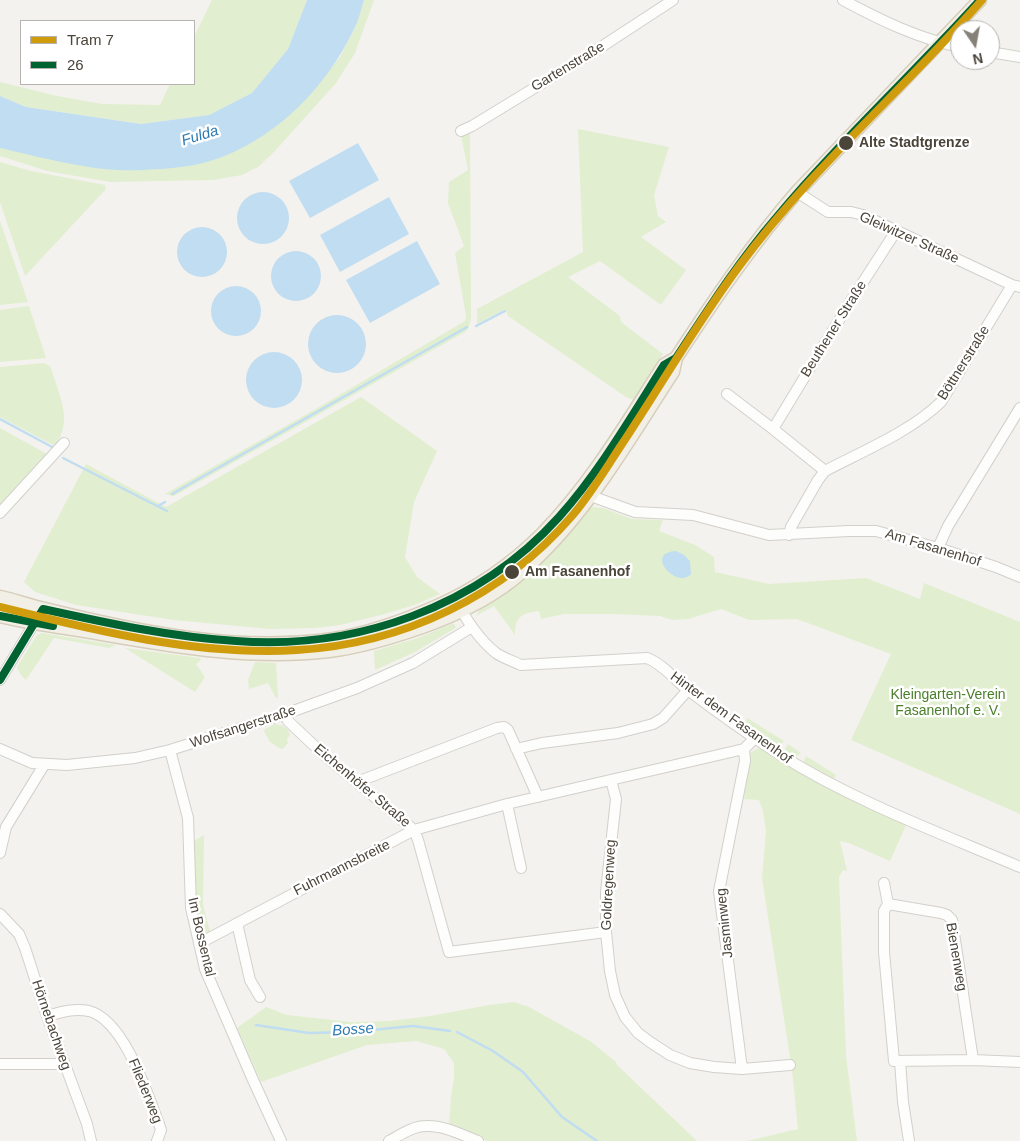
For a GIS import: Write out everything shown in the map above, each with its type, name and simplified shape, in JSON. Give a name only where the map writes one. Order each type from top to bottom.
[{"type":"main road","points":[[0,616],[179,647],[277,654],[330,651],[368,644],[419,628],[462,612],[504,587],[552,543],[673,372],[676,358],[742,260],[798,192],[980,0]]},
{"type":"main road","points":[[0,597],[43,609],[158,632],[228,641],[280,643],[335,638],[378,629],[408,619],[477,585],[521,553],[586,493]]},
{"type":"street","name":"Gartenstraße","points":[[461,131],[595,51],[673,0]]},
{"type":"street","points":[[843,0],[867,13],[931,41],[950,45]]},
{"type":"street","points":[[1000,54],[1020,57]]},
{"type":"street","name":"Gleiwitzer Straße","points":[[798,192],[828,212],[851,212],[863,215],[1016,286]]},
{"type":"street","name":"Beuthener Straße","points":[[774,429],[844,312],[896,231]]},
{"type":"street","name":"Böttnerstraße","points":[[789,535],[791,527],[825,471],[909,426],[927,415],[941,402],[1016,286]]},
{"type":"street","points":[[727,394],[774,429],[825,471]]},
{"type":"street","points":[[938,548],[948,526],[1020,408]]},
{"type":"street","points":[[0,513],[64,443]]},
{"type":"street","name":"Am Fasanenhof","points":[[586,493],[635,512],[693,516],[769,535],[876,531],[938,548],[1020,577]]},
{"type":"street","name":"Hinter dem Fasanenhof","points":[[454,598],[472,627],[497,654],[521,665],[647,658],[654,661],[688,690],[754,738],[796,765],[908,820],[1020,868]]},
{"type":"street","points":[[0,680],[43,609]]},
{"type":"street","name":"Wolfsangerstraße","points":[[0,749],[32,763],[67,766],[135,758],[170,750],[284,714],[357,688],[413,663],[472,627]]},
{"type":"street","points":[[516,749],[542,743],[619,733],[653,724],[663,718],[688,690]]},
{"type":"street","name":"Eichenhöfer Straße","points":[[284,714],[288,722],[316,747],[414,830],[449,952],[606,932]]},
{"type":"street","points":[[357,782],[497,728],[504,727],[508,730],[538,797]]},
{"type":"street","points":[[744,749],[754,738]]},
{"type":"street","name":"Fuhrmannsbreite","points":[[200,943],[414,830],[507,804],[744,749]]},
{"type":"street","name":"Jasminweg","points":[[742,1069],[719,891],[745,761],[744,749]]},
{"type":"street","name":"Im Bossental","points":[[170,750],[188,818],[191,908],[205,969],[281,1141]]},
{"type":"street","points":[[0,853],[3,825],[44,765]]},
{"type":"street","name":"Goldregenweg","points":[[611,780],[616,800],[606,892],[606,932],[610,971],[615,995],[625,1017],[638,1033],[670,1055],[690,1063],[742,1069],[790,1065]]},
{"type":"street","points":[[507,804],[521,868]]},
{"type":"street","points":[[884,883],[888,904],[884,911],[884,952],[909,1141]]},
{"type":"street","name":"Bienenweg","points":[[888,904],[947,914],[952,920],[973,1060]]},
{"type":"street","name":"Hörnebachweg","points":[[0,914],[19,934],[87,1124],[91,1141]]},
{"type":"street","points":[[237,923],[250,980],[260,997]]},
{"type":"street","name":"Fliederweg","points":[[47,1016],[70,1009],[90,1011],[108,1022],[138,1068],[161,1130],[157,1141]]},
{"type":"street","points":[[897,1061],[973,1060],[1020,1062]]},
{"type":"street","points":[[0,1064],[64,1064]]},
{"type":"street","points":[[390,1141],[406,1131],[425,1126],[448,1129],[478,1141]]},
{"type":"green space","points":[[212,0],[307,0],[288,49],[252,93],[209,115],[141,124],[26,107],[0,96],[0,82],[57,96],[102,104],[160,105],[170,85],[195,85],[195,35]]},
{"type":"green space","points":[[364,0],[374,0],[355,53],[336,83],[274,152],[258,167],[242,175],[213,180],[110,182],[47,171],[0,156],[0,148],[115,170],[198,164],[301,104],[340,57],[355,27]]},
{"type":"green space","points":[[578,129],[669,147],[654,195],[658,216],[666,222],[641,237],[686,270],[661,305],[600,261],[568,277],[620,316],[621,322],[663,354],[634,400],[626,397],[508,316],[506,309],[477,324],[477,309],[583,252]]},
{"type":"green space","points":[[470,131],[471,319],[468,329],[174,496],[165,494],[314,410],[465,321],[466,316],[455,253],[464,246],[448,203],[449,182],[468,170],[461,135]]},
{"type":"green space","points":[[0,162],[31,171],[105,185],[106,189],[25,276],[0,202]]},
{"type":"green space","points":[[0,221],[28,302],[0,305]]},
{"type":"green space","points":[[29,306],[46,358],[0,362],[0,310]]},
{"type":"green space","points":[[44,363],[50,366],[63,409],[63,427],[55,446],[0,417],[0,367]]},
{"type":"green space","points":[[361,397],[437,451],[414,502],[405,557],[417,577],[440,594],[385,614],[340,625],[314,628],[270,629],[174,620],[76,605],[35,592],[24,582],[86,464],[166,507]]},
{"type":"green space","points":[[0,428],[47,454],[0,506]]},
{"type":"green space","name":"Kleingarten-Verein Fasanenhof e. V.","points":[[592,507],[603,508],[632,519],[663,520],[659,531],[695,545],[714,557],[715,572],[769,584],[866,578],[920,599],[924,583],[1020,622],[1020,814],[851,740],[891,654],[797,619],[749,620],[721,609],[688,619],[672,620],[660,616],[612,614],[564,614],[541,619],[539,611],[528,613],[518,619],[515,635],[494,606],[476,616],[480,609],[506,592],[549,557]]},
{"type":"green space","points":[[453,623],[456,627],[454,629],[415,652],[375,670],[374,651],[418,638]]},
{"type":"green space","points":[[42,633],[116,645],[109,648],[54,638],[26,680],[20,674],[17,667],[37,635]]},
{"type":"green space","points":[[125,648],[200,658],[201,660],[196,664],[205,677],[195,692]]},
{"type":"green space","points":[[255,662],[276,663],[278,697],[276,698],[268,683],[249,689],[248,680]]},
{"type":"green space","points":[[747,718],[784,741],[778,748],[745,726]]},
{"type":"green space","points":[[275,724],[285,727],[290,735],[287,739],[288,743],[281,749],[270,742],[264,731]]},
{"type":"green space","points":[[788,744],[801,753],[794,758],[784,751]]},
{"type":"green space","points":[[760,748],[794,768],[907,823],[890,861],[840,841],[847,871],[843,870],[839,877],[846,1056],[857,1141],[747,1141],[798,1129],[792,1070],[762,878],[766,831],[763,811],[759,800],[744,799],[749,754]]},
{"type":"green space","points":[[806,756],[836,775],[834,779],[803,763]]},
{"type":"green space","points":[[204,835],[203,905],[211,936],[200,942],[192,907],[192,842]]},
{"type":"green space","points":[[514,1002],[529,1007],[590,1041],[616,1062],[697,1141],[486,1141],[449,1126],[454,1063],[444,1049],[416,1041],[367,1045],[261,1082],[237,1028],[266,1007],[287,1015],[351,1022],[390,1021]]},
{"type":"water","name":"Fulda","points":[[307,0],[364,0],[356,26],[327,74],[291,114],[270,131],[248,145],[224,156],[190,166],[135,170],[88,167],[0,148],[0,96],[26,107],[141,124],[209,115],[252,93],[288,49]]},
{"type":"water","points":[[358,143],[379,180],[310,218],[289,181]]},
{"type":"water","points":[[263,192],[273,194],[281,200],[287,208],[289,218],[287,228],[281,236],[273,242],[263,244],[253,242],[245,236],[239,228],[237,218],[239,208],[245,200],[253,194]]},
{"type":"water","points":[[389,197],[409,234],[340,272],[320,235]]},
{"type":"water","points":[[197,227],[207,227],[220,234],[227,247],[227,257],[220,270],[207,277],[197,277],[188,273],[181,266],[177,257],[177,247],[181,238],[188,231]]},
{"type":"water","points":[[417,241],[440,284],[370,323],[346,280]]},
{"type":"water","points":[[301,251],[314,258],[320,266],[320,286],[314,294],[306,300],[291,301],[278,294],[272,286],[271,271],[278,258],[286,252]]},
{"type":"water","points":[[241,286],[254,293],[260,301],[260,321],[254,329],[246,335],[231,336],[218,329],[212,321],[211,306],[218,293],[226,287]]},
{"type":"water","points":[[337,315],[348,317],[361,328],[366,344],[364,355],[353,368],[337,373],[326,371],[313,360],[308,344],[310,333],[321,320]]},
{"type":"water","points":[[274,352],[285,354],[294,360],[300,369],[302,380],[300,391],[294,400],[285,406],[274,408],[263,406],[254,400],[248,391],[246,380],[248,369],[254,360],[263,354]]},
{"type":"water","points":[[676,551],[690,561],[691,574],[685,578],[672,574],[663,563],[663,558],[667,553]]},
{"type":"waterway","points":[[476,326],[505,311]]},
{"type":"waterway","points":[[172,494],[467,327]]},
{"type":"waterway","points":[[0,419],[54,448]]},
{"type":"waterway","points":[[63,458],[167,511]]},
{"type":"waterway","points":[[158,506],[165,502]]},
{"type":"waterway","name":"Bosse","points":[[256,1025],[309,1033],[351,1032],[413,1026],[450,1031]]},
{"type":"waterway","name":"Bosse","points":[[457,1032],[493,1051],[523,1072],[562,1117],[597,1141]]},
{"type":"tram line","name":"7","points":[[0,607],[73,625],[147,640],[222,649],[259,651],[297,650],[336,646],[375,638],[412,626],[448,611],[483,592],[515,570],[545,544],[572,516],[585,500],[708,310],[740,265],[827,163],[982,0]]},
{"type":"transit line","name":"26","points":[[0,680],[43,609],[163,633],[236,641],[281,642],[326,638],[370,629],[412,616],[453,598],[491,576],[527,549],[574,499],[614,443],[664,365],[676,358],[761,235],[850,135],[980,0]]},
{"type":"transit line","name":"26","points":[[0,616],[53,626]]},
{"type":"place","name":"Alte Stadtgrenze","points":[[846,143]]},
{"type":"place","name":"Am Fasanenhof","points":[[512,572]]}]
